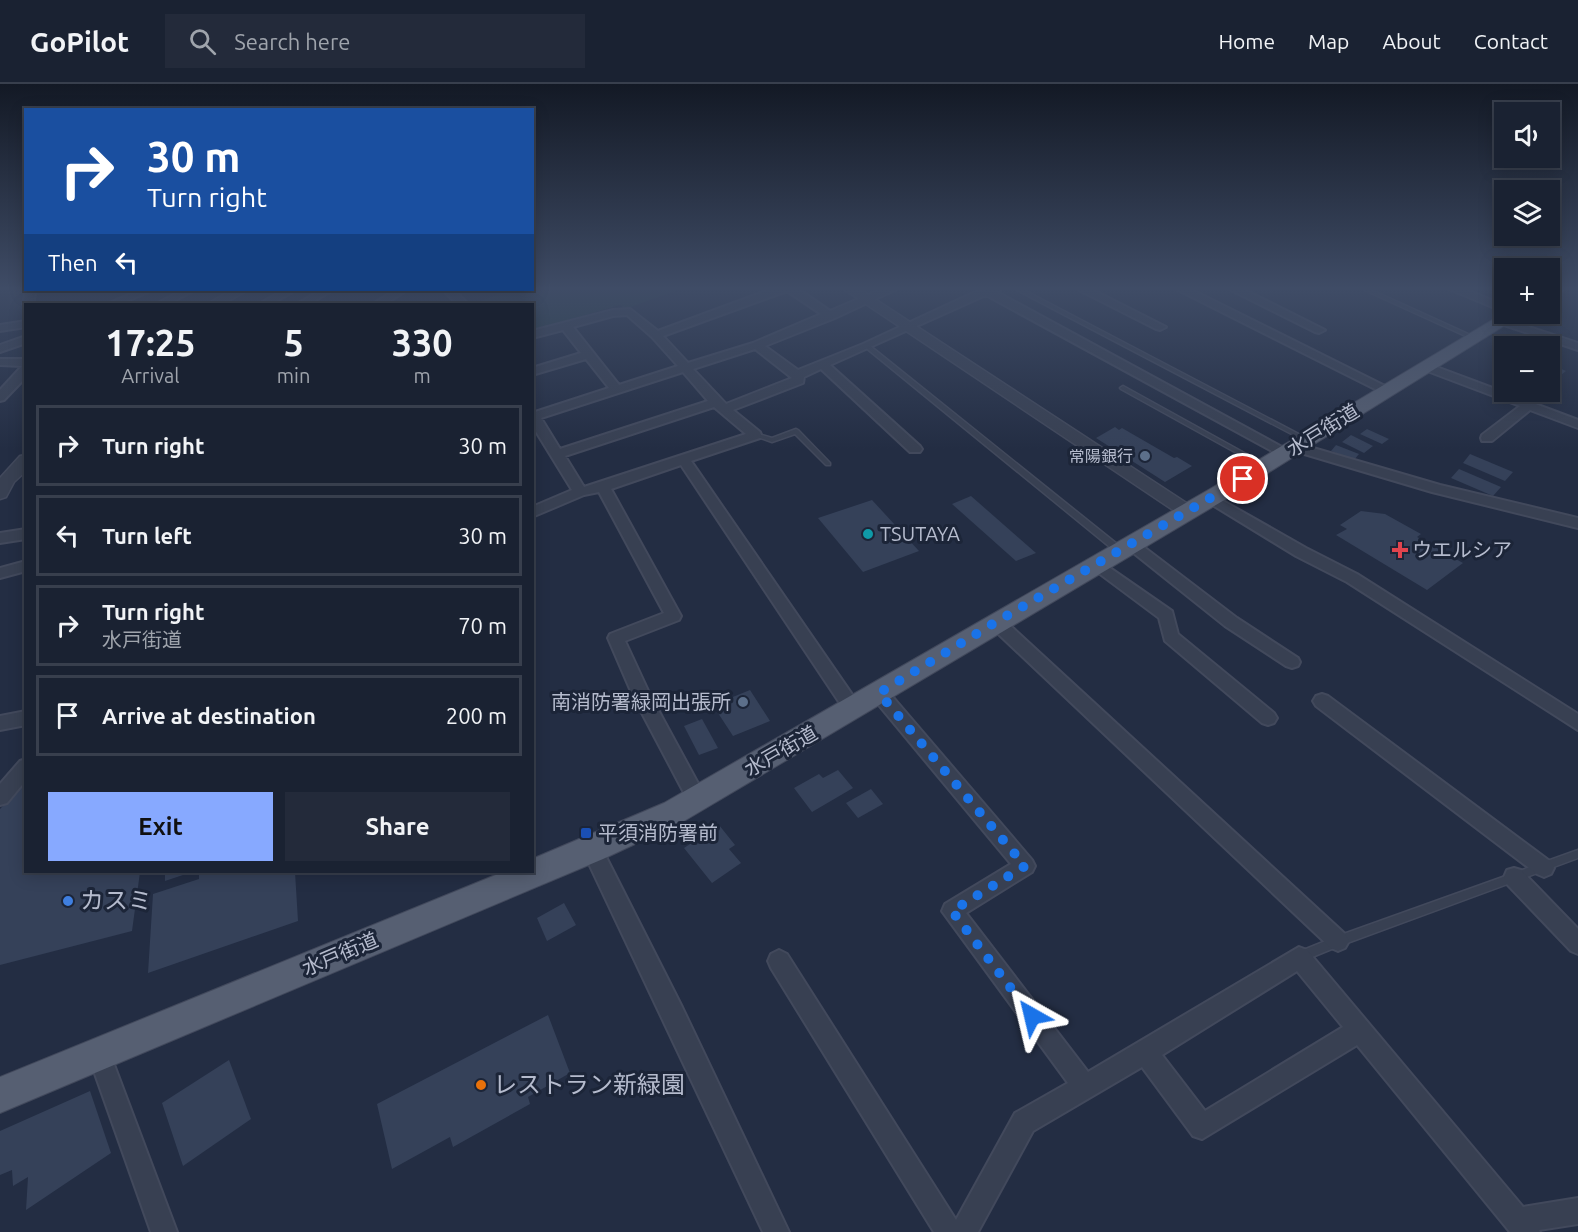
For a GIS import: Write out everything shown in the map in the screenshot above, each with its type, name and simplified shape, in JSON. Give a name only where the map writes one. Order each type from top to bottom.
[{"type":"main road","name":"水戸街道","points":[[0,1095],[592,849],[653,823],[698,800],[996,622],[1188,512],[1468,342]]},
{"type":"street","points":[[0,349],[19,342]]},
{"type":"street","points":[[578,342],[617,391]]},
{"type":"street","points":[[662,342],[720,405],[755,435]]},
{"type":"street","points":[[534,417],[686,370],[766,342]]},
{"type":"street","points":[[797,375],[876,342]]},
{"type":"street","points":[[927,342],[1188,512]]},
{"type":"street","points":[[1086,342],[1296,447],[1426,486],[1578,523]]},
{"type":"street","points":[[1288,342],[1387,390]]},
{"type":"street","points":[[558,454],[799,380],[797,375],[757,345]]},
{"type":"street","points":[[534,371],[588,355]]},
{"type":"street","points":[[0,362],[24,363]]},
{"type":"street","points":[[823,364],[915,449]]},
{"type":"street","points":[[1426,368],[1578,424]]},
{"type":"street","points":[[0,397],[24,371]]},
{"type":"street","points":[[1487,438],[1529,405]]},
{"type":"street","points":[[534,418],[580,492]]},
{"type":"street","points":[[534,512],[580,492],[603,487],[755,435]]},
{"type":"street","points":[[684,460],[853,709]]},
{"type":"street","points":[[0,493],[7,480],[24,462]]},
{"type":"street","points":[[603,487],[673,615],[616,638],[642,696],[698,800]]},
{"type":"street","points":[[1211,498],[1301,552],[1352,578],[1578,723]]},
{"type":"street","points":[[0,538],[24,534]]},
{"type":"street","points":[[1116,553],[1231,622],[1292,662]]},
{"type":"street","points":[[1116,553],[1166,615],[1171,637],[1268,718]]},
{"type":"street","points":[[0,573],[24,567]]},
{"type":"street","points":[[996,622],[1338,941]]},
{"type":"street","points":[[879,693],[1025,866],[952,911],[1085,1087]]},
{"type":"street","points":[[1322,701],[1544,868]]},
{"type":"street","points":[[0,723],[24,718]]},
{"type":"street","points":[[0,797],[24,768]]},
{"type":"street","points":[[592,849],[674,1015],[776,1232]]},
{"type":"street","points":[[1515,877],[1578,944]]},
{"type":"street","points":[[964,1232],[1023,1122],[1145,1052],[1299,957],[1522,1226],[1578,1211]]},
{"type":"street","points":[[779,961],[949,1232]]},
{"type":"street","points":[[1145,1052],[1202,1127],[1360,1030]]},
{"type":"street","points":[[99,1054],[164,1232]]},
{"type":"lane","points":[[1110,342],[1296,447]]},
{"type":"lane","points":[[867,346],[1116,553]]},
{"type":"lane","points":[[1124,388],[1265,466]]},
{"type":"lane","points":[[755,435],[772,440],[796,431],[828,464]]},
{"type":"lane","points":[[1299,957],[1578,854]]},
{"type":"building","name":"常陽銀行","points":[[1115,427],[1119,430],[1122,428],[1192,466],[1165,482],[1096,438]]},
{"type":"building","points":[[1367,429],[1389,439],[1382,444],[1360,434]]},
{"type":"building","points":[[1351,435],[1373,446],[1364,453],[1342,442]]},
{"type":"building","points":[[1336,445],[1359,454],[1354,460],[1331,451]]},
{"type":"building","points":[[1470,454],[1513,472],[1505,481],[1463,463]]},
{"type":"building","points":[[1459,469],[1501,487],[1493,496],[1451,478]]},
{"type":"building","points":[[971,496],[1036,553],[1016,561],[952,504]]},
{"type":"building","name":"TSUTAYA","points":[[872,500],[919,551],[863,572],[818,518]]},
{"type":"building","name":"ウエルシア","points":[[1361,511],[1385,514],[1421,534],[1417,537],[1463,563],[1427,590],[1336,535],[1347,529],[1340,525]]},
{"type":"building","points":[[750,690],[770,721],[733,736],[718,713],[728,709],[723,701]]},
{"type":"building","points":[[702,719],[718,748],[699,755],[684,726]]},
{"type":"building","points":[[838,770],[853,788],[812,812],[794,788],[819,774],[823,778]]},
{"type":"building","name":"カスミ","points":[[24,784],[24,873],[140,873],[132,931],[0,965],[0,809]]},
{"type":"building","points":[[871,789],[883,804],[858,818],[846,803]]},
{"type":"building","points":[[719,825],[735,845],[729,849],[741,863],[712,883],[684,848]]},
{"type":"building","points":[[165,873],[189,873],[165,881]]},
{"type":"building","points":[[199,873],[295,873],[298,921],[148,973],[153,894],[199,879]]},
{"type":"building","points":[[564,903],[576,925],[547,941],[537,918]]},
{"type":"building","name":"レストラン新緑園","points":[[548,1015],[570,1073],[528,1097],[530,1104],[453,1147],[450,1137],[392,1169],[377,1104]]},
{"type":"building","points":[[229,1060],[251,1119],[183,1166],[162,1103]]},
{"type":"building","points":[[90,1091],[111,1153],[26,1210],[28,1177],[13,1186],[12,1170],[0,1175],[0,1131]]},
{"type":"place","name":"常陽銀行","points":[[1145,456]]},
{"type":"place","name":"TSUTAYA","points":[[868,534]]},
{"type":"place","name":"ウエルシア","points":[[1400,550]]},
{"type":"place","name":"南消防署緑岡出張所","points":[[743,702]]},
{"type":"place","name":"平須消防署前","points":[[586,833]]},
{"type":"place","name":"カスミ","points":[[68,901]]},
{"type":"place","name":"レストラン新緑園","points":[[481,1085]]},
{"type":"route","points":[[1032,1016],[952,911],[1025,866],[879,693],[996,622],[1243,479]]}]
